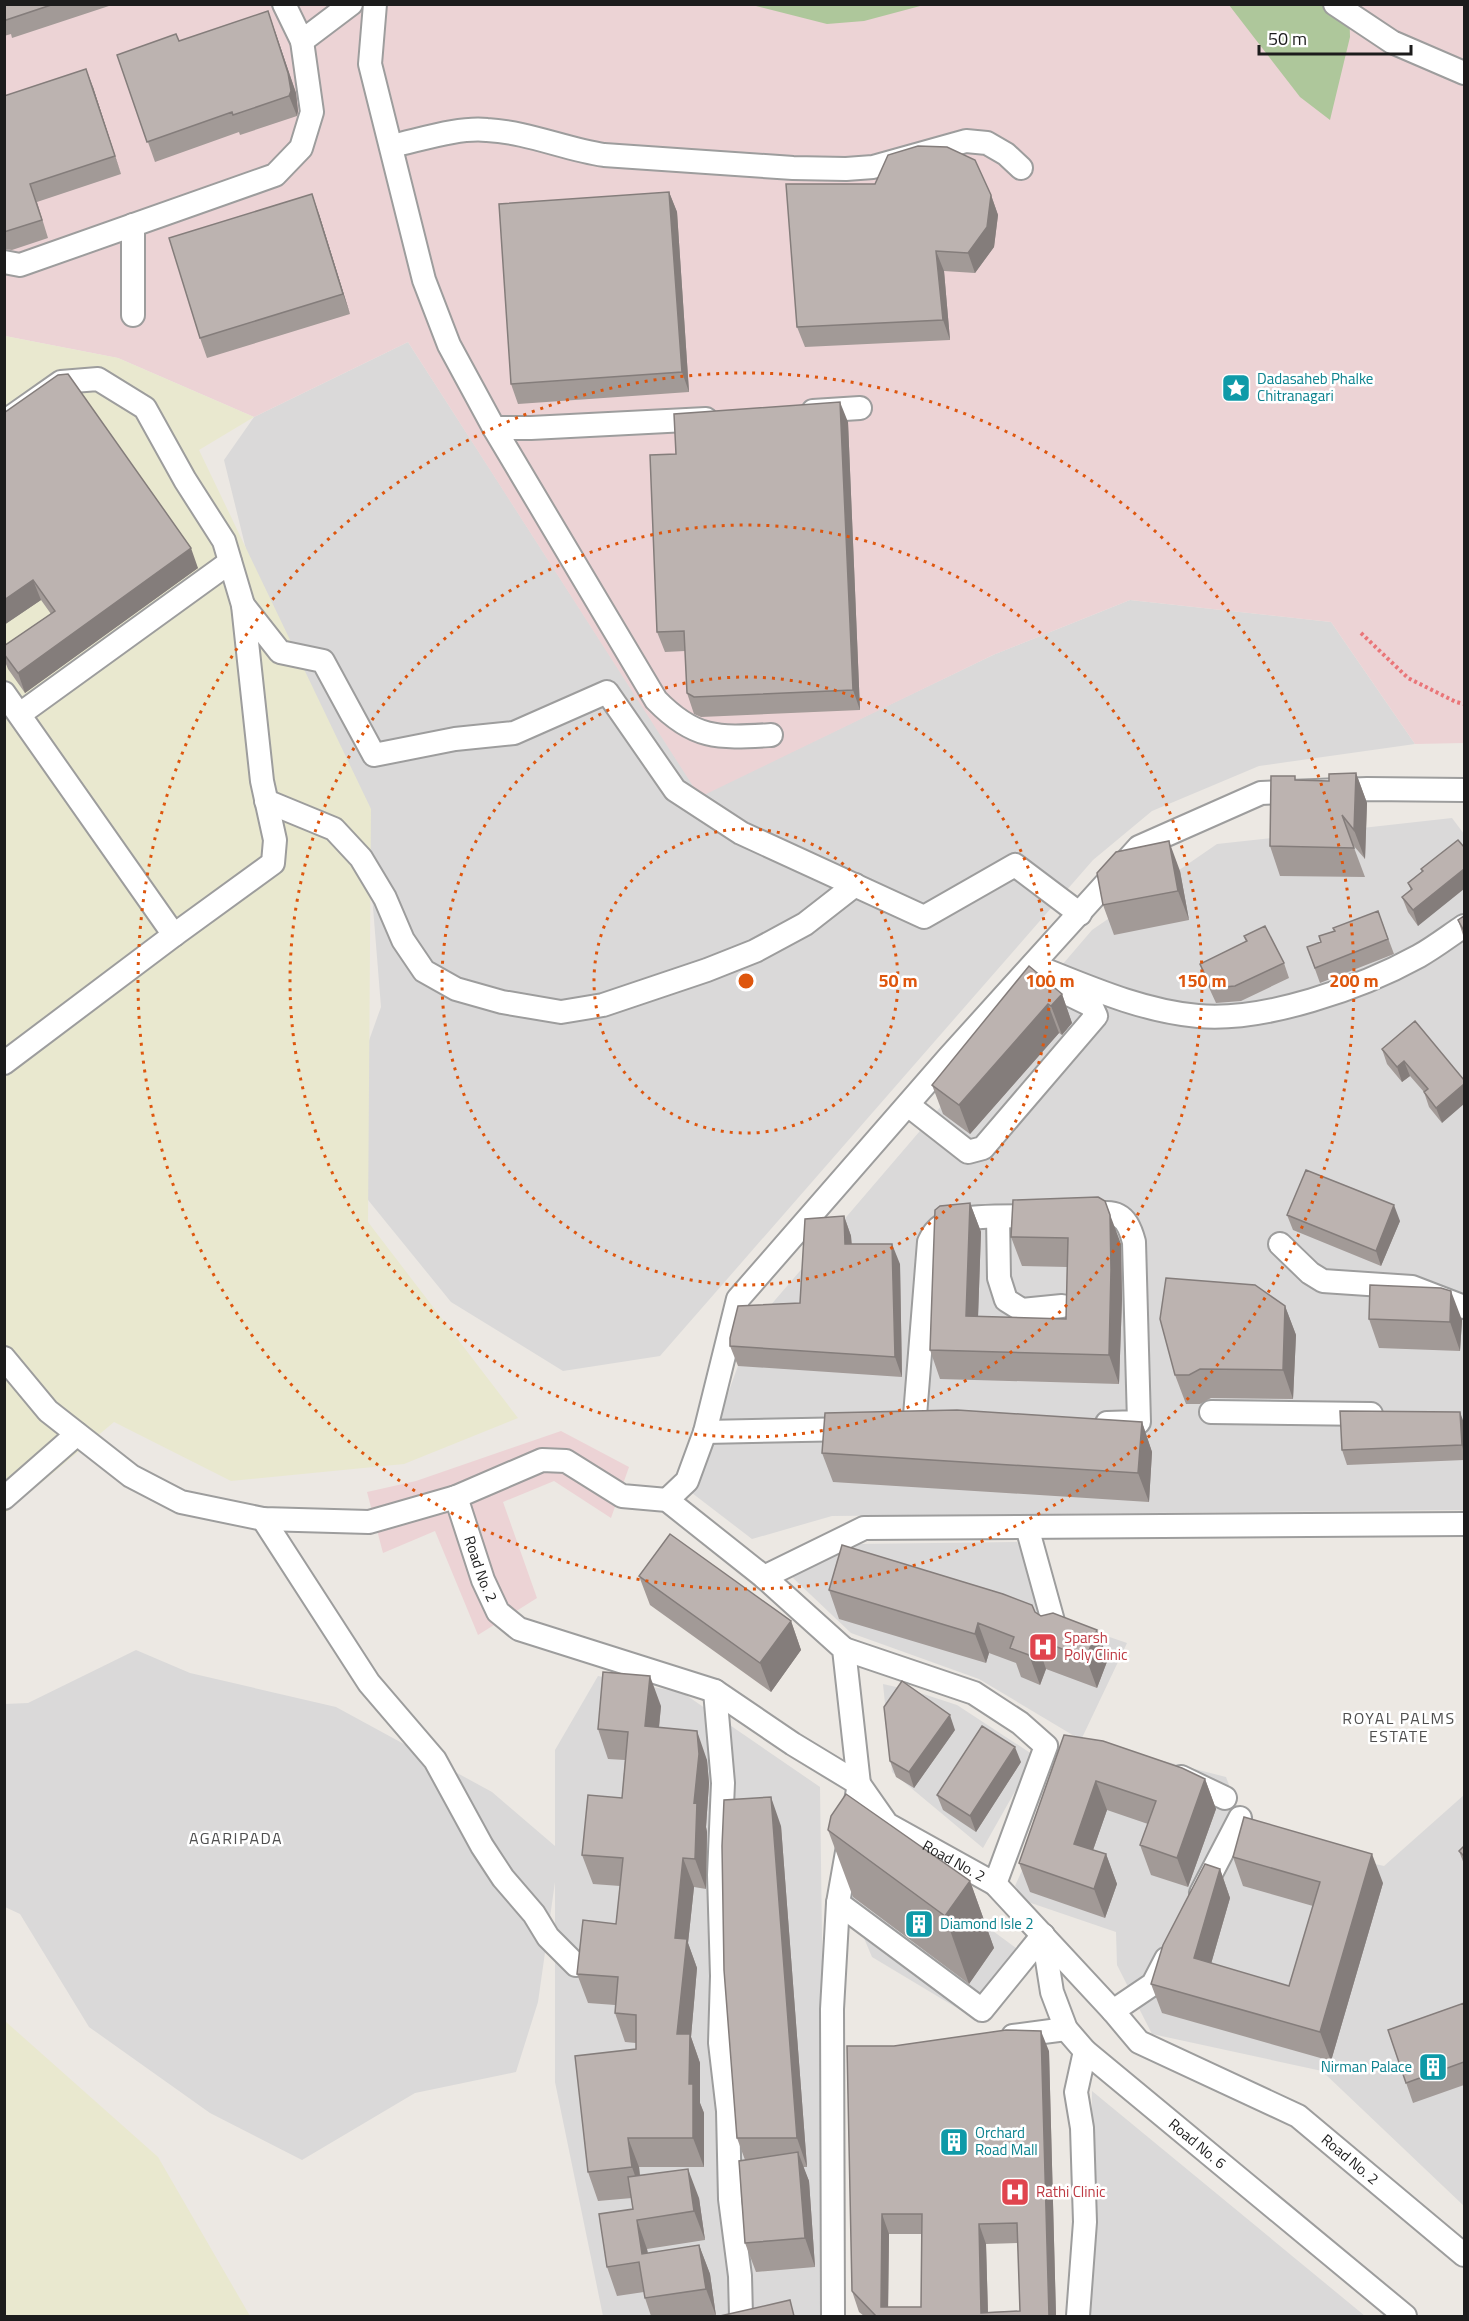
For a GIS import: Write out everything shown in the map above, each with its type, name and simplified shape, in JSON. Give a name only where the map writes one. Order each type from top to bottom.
[{"type":"street","points":[[4,262],[20,265],[275,175],[301,148],[312,112],[302,41],[284,4]]},
{"type":"street","points":[[302,41],[351,4]]},
{"type":"street","points":[[375,4],[370,64],[424,280],[449,345],[494,428],[656,700],[675,719],[698,732],[730,737],[771,735]]},
{"type":"street","points":[[1335,4],[1392,42],[1464,73]]},
{"type":"street","points":[[391,146],[486,129],[581,152],[604,155],[793,168],[846,169],[882,165],[966,141],[987,143],[1006,154],[1021,168]]},
{"type":"street","points":[[133,225],[133,315]]},
{"type":"street","points":[[4,422],[61,382],[98,379],[145,408],[185,480],[224,541],[243,605],[262,781],[275,840],[273,863],[4,1063]]},
{"type":"street","points":[[791,412],[860,408]]},
{"type":"street","points":[[494,428],[542,428],[723,417]]},
{"type":"street","points":[[20,714],[230,562]]},
{"type":"street","points":[[243,605],[280,652],[323,661],[374,755],[454,738],[514,733],[608,692],[675,790],[741,833],[924,916],[1014,865],[1080,914]]},
{"type":"street","points":[[4,693],[174,935]]},
{"type":"street","points":[[667,1500],[687,1481],[705,1432],[738,1299],[908,1105],[1140,847],[1261,793],[1367,789],[1464,790]]},
{"type":"street","points":[[266,801],[334,829],[361,858],[385,898],[403,940],[424,971],[456,989],[502,1002],[561,1012],[603,1005],[707,970],[754,951],[806,924],[855,885]]},
{"type":"street","points":[[1029,969],[1134,1003],[1197,1016],[1241,1017],[1348,988],[1418,956],[1464,926]]},
{"type":"street","points":[[908,1105],[968,1152],[983,1148],[1096,1016],[1091,1005],[1029,969]]},
{"type":"street","points":[[914,1428],[929,1242],[935,1230],[946,1223],[972,1218],[1111,1213],[1123,1217],[1130,1225],[1135,1257],[1139,1422],[1092,1423]]},
{"type":"street","points":[[998,1217],[999,1278],[1006,1300],[1022,1310],[1062,1306]]},
{"type":"street","points":[[1280,1244],[1310,1273],[1323,1281],[1412,1287],[1464,1307]]},
{"type":"street","points":[[4,1358],[48,1411],[131,1476],[181,1502],[263,1519],[369,1522],[456,1497],[542,1460],[566,1461],[622,1496],[667,1500],[764,1577],[844,1649],[974,1693],[1020,1723],[1046,1746],[1069,1750]]},
{"type":"street","points":[[1211,1412],[1395,1414]]},
{"type":"street","points":[[705,1432],[938,1427]]},
{"type":"street","points":[[4,1498],[77,1434]]},
{"type":"street","name":"Road No. 2","points":[[456,1497],[483,1580],[498,1612],[519,1629],[715,1691],[793,1744],[859,1784],[887,1824],[995,1884],[1139,2042],[1299,2116],[1464,2255]]},
{"type":"street","points":[[263,1519],[369,1683],[435,1760],[482,1846],[503,1878],[534,1914],[549,1937],[576,1965]]},
{"type":"street","points":[[764,1577],[864,1528],[1464,1524]]},
{"type":"street","points":[[1027,1527],[1056,1632]]},
{"type":"street","points":[[833,2316],[832,2009],[838,1904],[859,1784],[844,1649]]},
{"type":"street","points":[[715,1691],[723,1783],[719,1875],[722,1976],[720,2043],[728,2111],[730,2199],[740,2276],[741,2316]]},
{"type":"street","points":[[995,1884],[1046,1746]]},
{"type":"street","points":[[1162,1768],[1225,1798]]},
{"type":"street","points":[[1191,1911],[1240,1818]]},
{"type":"street","points":[[838,1904],[982,2010],[1043,1935]]},
{"type":"street","name":"Road No. 6","points":[[1043,1935],[1053,1992],[1066,2029],[1085,2051],[1405,2316]]},
{"type":"street","points":[[1113,2011],[1153,1984],[1175,1942]]},
{"type":"street","points":[[997,2038],[1066,2029]]},
{"type":"street","points":[[1078,2316],[1085,2222],[1082,2128],[1076,2092],[1085,2051]]},
{"type":"street","points":[[832,2053],[855,2053]]},
{"type":"path","points":[[1361,633],[1408,678],[1464,704]]},
{"type":"shaded area","name":"Dadasaheb Phalke Chitranagari","points":[[5,5],[1464,5],[1464,743],[1415,744],[1331,622],[1130,600],[993,655],[700,797],[408,342],[254,417],[118,358],[5,336]]},
{"type":"shaded area","points":[[408,342],[700,796],[993,655],[1130,600],[1331,622],[1415,744],[1259,766],[1152,811],[1093,860],[660,1356],[563,1371],[451,1302],[329,1152],[381,1007],[368,845],[303,781],[224,460],[254,417]]},
{"type":"shaded area","points":[[1452,818],[1464,834],[1464,1510],[832,1516],[752,1539],[692,1493],[752,1327],[1092,930],[1217,844]]},
{"type":"shaded area","points":[[561,1431],[629,1467],[611,1518],[554,1481],[503,1502],[537,1598],[478,1635],[435,1531],[383,1553],[367,1492],[416,1481]]},
{"type":"shaded area","points":[[1017,1542],[1057,1619],[1127,1643],[1081,1740],[979,1679],[851,1633],[792,1577],[854,1544]]},
{"type":"shaded area","points":[[136,1650],[190,1673],[336,1707],[492,1792],[555,1846],[555,1750],[598,1676],[683,1693],[820,1787],[827,2316],[603,2316],[555,2082],[555,1882],[538,2002],[516,2072],[415,2093],[302,2160],[210,2113],[89,2027],[20,1914],[5,1907],[5,1704],[28,1703]]},
{"type":"shaded area","points":[[883,1684],[957,1705],[1035,1756],[983,1848],[892,1772]]},
{"type":"shaded area","points":[[1081,1740],[1226,1777],[1248,1835],[1384,1866],[1464,1795],[1464,2206],[1322,2071],[1152,2034],[1117,1965],[1116,1932],[1028,1902],[1015,1886]]},
{"type":"shaded area","points":[[868,1839],[1024,1954],[962,2011],[872,1957],[844,1891]]},
{"type":"shaded area","points":[[1092,2091],[1365,2316],[1091,2316]]},
{"type":"green space","points":[[752,5],[924,5],[864,21],[827,24]]},
{"type":"green space","points":[[1229,5],[1349,5],[1350,37],[1330,120],[1300,97]]},
{"type":"green space","points":[[5,336],[118,358],[254,417],[199,450],[371,809],[368,1222],[518,1418],[404,1464],[231,1481],[114,1422],[5,1513]]},
{"type":"green space","points":[[5,2021],[158,2157],[250,2316],[5,2316]]},
{"type":"building","points":[[4,4],[54,4],[6,20]]},
{"type":"building","points":[[268,11],[288,73],[291,91],[289,96],[233,115],[232,112],[147,142],[117,55],[176,34],[179,41]]},
{"type":"building","points":[[86,69],[115,156],[30,184],[42,220],[4,232],[4,96]]},
{"type":"building","points":[[918,146],[947,147],[975,160],[991,195],[987,227],[968,253],[936,251],[943,320],[797,327],[786,184],[875,184],[888,155]]},
{"type":"building","points":[[669,192],[682,372],[511,384],[499,204]]},
{"type":"building","points":[[312,194],[343,294],[200,338],[169,238]]},
{"type":"building","points":[[68,374],[191,548],[18,673],[4,654],[4,646],[55,611],[33,580],[4,600],[4,413],[58,375]]},
{"type":"building","points":[[840,402],[853,690],[694,697],[687,693],[684,631],[657,632],[650,455],[676,454],[674,414]]},
{"type":"building","points":[[1356,773],[1354,830],[1342,815],[1354,848],[1270,846],[1271,776],[1295,776],[1295,780],[1329,781],[1329,774]]},
{"type":"building","points":[[1458,840],[1464,847],[1464,869],[1413,910],[1402,897],[1412,889],[1408,883],[1423,871],[1421,869]]},
{"type":"building","points":[[1169,841],[1178,891],[1103,905],[1097,873],[1116,852]]},
{"type":"building","points":[[1378,911],[1388,939],[1315,968],[1307,947],[1321,942],[1319,936],[1335,931],[1333,928]]},
{"type":"building","points":[[1464,916],[1464,931],[1458,920]]},
{"type":"building","points":[[1265,926],[1284,963],[1235,986],[1211,988],[1200,964],[1247,941],[1244,936]]},
{"type":"building","points":[[1029,966],[1062,994],[1051,1006],[1048,1004],[959,1105],[932,1085]]},
{"type":"building","points":[[1415,1021],[1464,1080],[1464,1084],[1436,1108],[1424,1092],[1428,1089],[1404,1061],[1397,1067],[1382,1049]]},
{"type":"building","points":[[1306,1170],[1394,1205],[1376,1251],[1287,1215]]},
{"type":"building","points":[[1098,1197],[1105,1201],[1110,1215],[1109,1355],[930,1350],[935,1210],[940,1206],[970,1203],[966,1316],[1066,1319],[1068,1238],[1011,1237],[1013,1200]]},
{"type":"building","points":[[844,1216],[845,1244],[892,1244],[895,1357],[730,1346],[738,1306],[800,1303],[805,1219]]},
{"type":"building","points":[[1166,1278],[1255,1285],[1285,1306],[1283,1370],[1200,1369],[1189,1375],[1175,1375],[1160,1319]]},
{"type":"building","points":[[1370,1285],[1441,1288],[1451,1291],[1450,1322],[1369,1319]]},
{"type":"building","points":[[957,1410],[1142,1422],[1138,1473],[822,1453],[825,1413]]},
{"type":"building","points":[[1340,1411],[1460,1412],[1462,1445],[1342,1450]]},
{"type":"building","points":[[670,1534],[791,1621],[760,1663],[639,1576]]},
{"type":"building","points":[[842,1545],[1003,1594],[1032,1605],[1035,1612],[1041,1616],[1053,1613],[1097,1630],[1086,1658],[1036,1639],[1029,1655],[1010,1648],[1014,1637],[978,1623],[975,1634],[829,1590]]},
{"type":"building","points":[[603,1672],[650,1676],[645,1726],[697,1731],[699,1754],[694,1803],[697,1802],[695,1859],[683,1858],[675,1938],[687,1939],[677,2034],[690,2034],[689,2084],[693,2084],[693,2138],[628,2138],[632,2167],[588,2172],[575,2056],[636,2049],[636,2015],[615,2013],[618,1977],[577,1974],[583,1920],[616,1924],[623,1858],[582,1855],[588,1795],[622,1798],[628,1732],[598,1729]]},
{"type":"building","points":[[902,1681],[950,1715],[909,1772],[890,1761],[884,1707]]},
{"type":"building","points":[[982,1726],[1015,1747],[970,1816],[937,1795]]},
{"type":"building","points":[[1064,1735],[1103,1741],[1182,1768],[1205,1779],[1177,1858],[1140,1845],[1156,1801],[1096,1781],[1074,1844],[1106,1854],[1094,1889],[1019,1863]]},
{"type":"building","points":[[846,1794],[970,1881],[945,1916],[828,1830],[831,1816]]},
{"type":"building","points":[[771,1797],[797,2138],[737,2138],[724,1970],[722,1846],[724,1800]]},
{"type":"building","points":[[1244,1817],[1372,1854],[1320,2032],[1151,1984],[1163,1945],[1205,1864],[1220,1869],[1194,1958],[1289,1986],[1320,1882],[1233,1857]]},
{"type":"building","points":[[1464,1846],[1464,1856],[1459,1851]]},
{"type":"building","points":[[1464,2003],[1464,2062],[1406,2083],[1388,2030]]},
{"type":"building","name":"Orchard Road Mall","points":[[1006,2030],[1041,2031],[1049,2316],[876,2316],[852,2291],[847,2046],[894,2046]],"holes":[[[882,2214],[922,2214],[921,2307],[881,2307]],[[1017,2223],[1020,2311],[981,2313],[979,2224]]]},
{"type":"building","points":[[798,2152],[805,2238],[745,2243],[739,2161]]},
{"type":"building","points":[[688,2169],[694,2211],[637,2220],[642,2254],[699,2245],[706,2289],[645,2298],[639,2262],[607,2267],[599,2214],[633,2209],[628,2177]]},
{"type":"building","points":[[790,2300],[794,2316],[720,2316]]},
{"type":"place","name":"Dadasaheb Phalke Chitranagari","points":[[1236,388]]},
{"type":"place","name":"Sparsh Poly Clinic","points":[[1043,1647]]},
{"type":"place","name":"Diamond Isle 2","points":[[919,1924]]},
{"type":"place","name":"Nirman Palace","points":[[1433,2067]]},
{"type":"place","name":"Orchard Road Mall","points":[[954,2142]]},
{"type":"place","name":"Rathi Clinic","points":[[1015,2192]]},
{"type":"district","name":"ROYAL PALMS ESTATE","points":[[1399,1727]]},
{"type":"district","name":"AGARIPADA","points":[[236,1838]]}]
